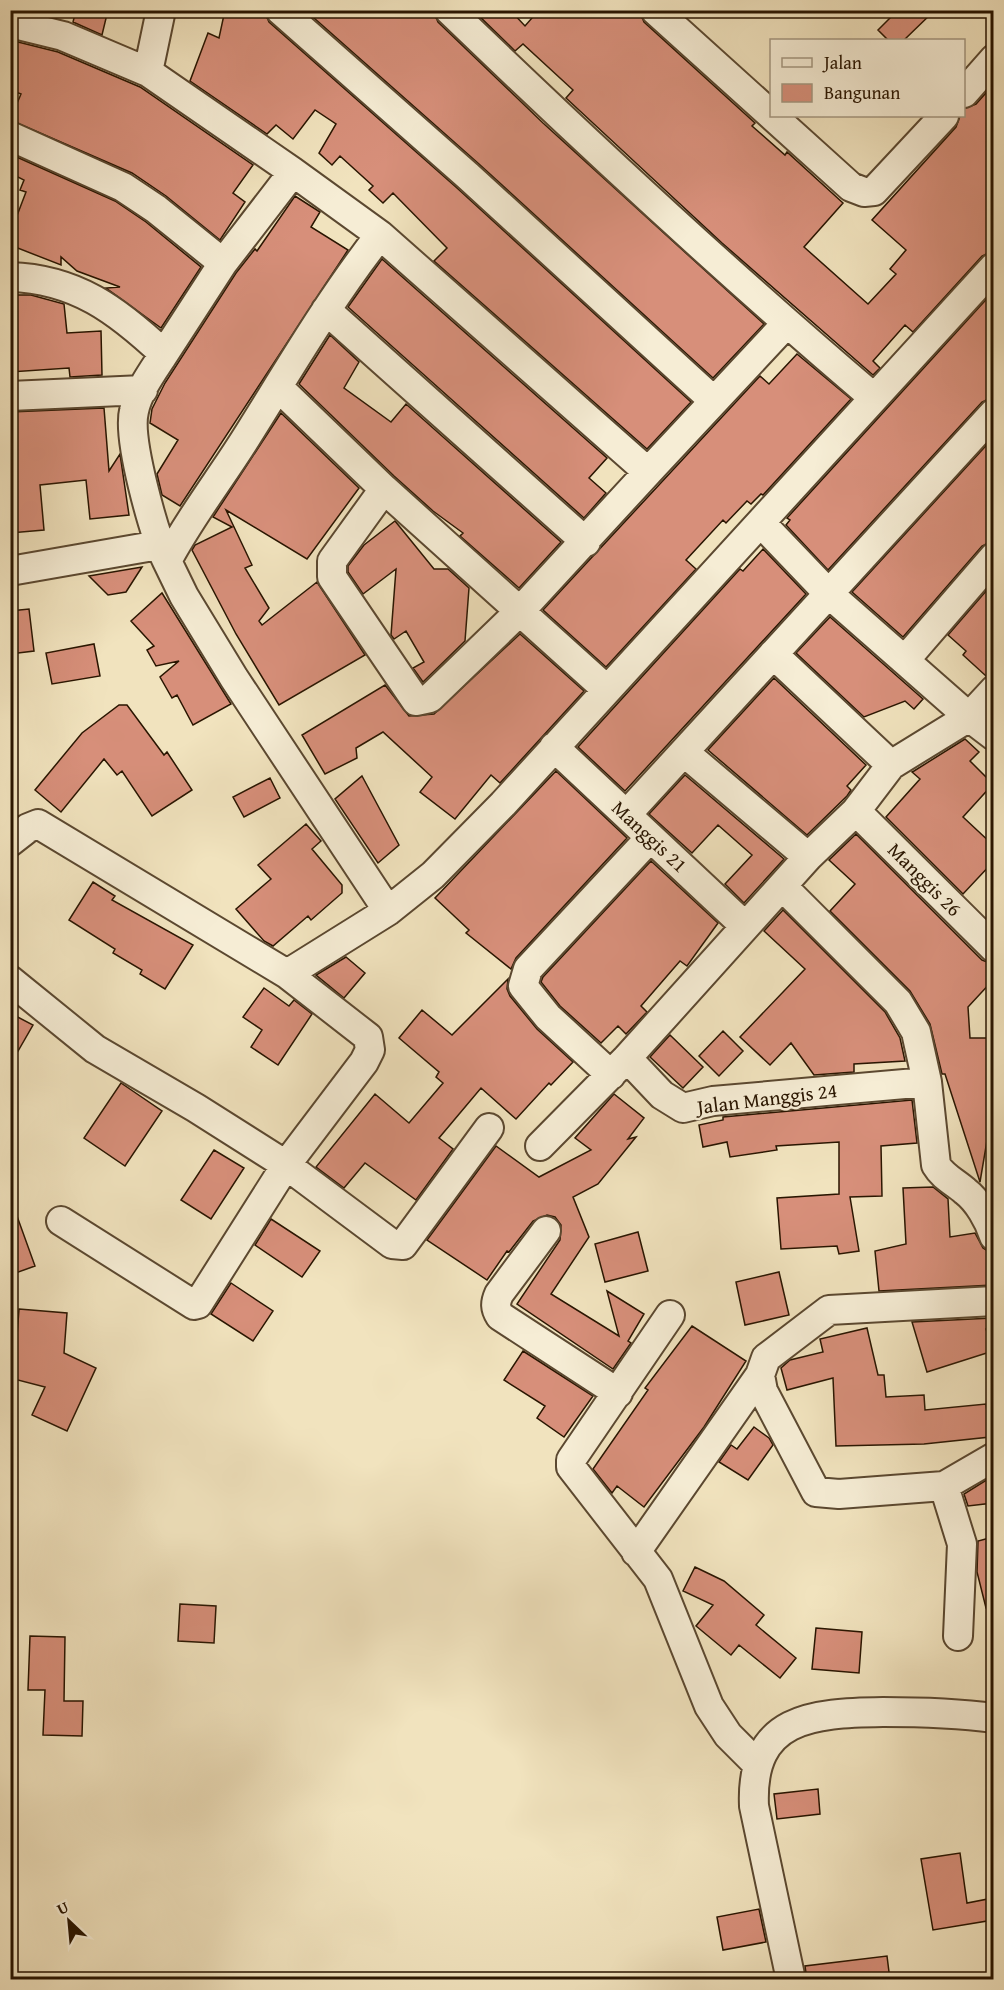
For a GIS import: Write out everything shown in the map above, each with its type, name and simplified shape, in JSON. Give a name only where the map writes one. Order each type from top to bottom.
[{"type":"street","points":[[148,72],[161,10]]},
{"type":"street","points":[[280,10],[468,176],[714,401]]},
{"type":"street","points":[[449,10],[600,156],[873,397]]},
{"type":"street","points":[[655,10],[770,114]]},
{"type":"street","points":[[10,22],[65,23],[148,72],[293,172],[380,235],[648,472]]},
{"type":"street","points":[[965,91],[993,59]]},
{"type":"street","points":[[773,117],[851,187],[864,192],[874,191],[943,117]]},
{"type":"street","points":[[10,136],[123,187],[156,209],[223,263]]},
{"type":"street","points":[[293,172],[223,263],[142,390],[133,412],[135,443],[146,499],[163,553],[184,596],[234,678],[388,910]]},
{"type":"street","points":[[10,572],[163,553],[218,482],[326,310],[380,235]]},
{"type":"street","points":[[287,974],[388,910],[433,876],[761,522],[993,267]]},
{"type":"street","points":[[11,276],[39,278],[63,284],[95,299],[120,315],[164,354]]},
{"type":"street","points":[[326,310],[586,542]]},
{"type":"street","points":[[384,489],[332,561],[332,577],[416,701],[430,698],[520,611],[787,323]]},
{"type":"street","points":[[278,387],[384,489],[605,688]]},
{"type":"street","points":[[10,396],[142,390]]},
{"type":"street","points":[[627,814],[993,413]]},
{"type":"street","points":[[761,522],[829,594],[993,736]]},
{"type":"street","points":[[905,660],[993,557]]},
{"type":"street","points":[[773,654],[891,765]]},
{"type":"street","points":[[540,1146],[619,1066],[808,857],[856,811],[891,765],[969,717],[993,690]]},
{"type":"street","name":"Manggis 21","points":[[554,747],[745,926]]},
{"type":"street","points":[[685,753],[808,857]]},
{"type":"street","name":"Manggis 26","points":[[856,811],[993,948]]},
{"type":"street","points":[[10,842],[28,828],[38,825],[287,974],[368,1037],[370,1050],[364,1062],[286,1165],[202,1299],[194,1305],[61,1221]]},
{"type":"street","name":"Jalan Manggis 24","points":[[650,838],[528,969],[523,986],[548,1017],[683,1108],[713,1101],[927,1082]]},
{"type":"street","points":[[783,887],[898,1002],[916,1032],[927,1082],[936,1165],[941,1174],[968,1193],[980,1207],[993,1236]]},
{"type":"street","points":[[10,980],[95,1049],[196,1108],[286,1165],[392,1244],[403,1245],[489,1128]]},
{"type":"street","points":[[546,1231],[499,1294],[495,1302],[496,1309],[500,1316],[618,1394]]},
{"type":"street","points":[[636,1552],[760,1375],[766,1358],[829,1310],[993,1301]]},
{"type":"street","points":[[670,1315],[572,1460],[571,1467],[657,1580],[709,1706],[728,1735],[757,1764]]},
{"type":"street","points":[[760,1375],[763,1391],[816,1492],[839,1494],[944,1486],[993,1457]]},
{"type":"street","points":[[944,1486],[962,1544],[958,1636]]},
{"type":"street","points":[[791,1980],[754,1806],[753,1784],[757,1764],[775,1737],[799,1720],[836,1713],[949,1712],[993,1718]]},
{"type":"building","points":[[76,10],[108,10],[102,35],[73,22]]},
{"type":"building","points":[[225,10],[264,10],[269,22],[457,188],[691,402],[647,449],[434,261],[447,248],[393,193],[383,203],[369,190],[373,186],[340,156],[332,165],[319,153],[336,124],[315,110],[293,139],[276,125],[267,134],[190,81],[208,33],[219,38]]},
{"type":"building","points":[[305,10],[433,10],[438,22],[543,123],[764,324],[713,378],[479,164]]},
{"type":"building","points":[[473,10],[510,10],[525,26],[539,10],[639,10],[644,22],[755,123],[752,126],[785,155],[787,152],[843,203],[804,247],[868,304],[896,274],[890,269],[906,250],[872,220],[956,127],[960,117],[965,117],[965,108],[976,104],[993,85],[993,251],[982,256],[913,332],[905,325],[873,361],[880,368],[873,375],[722,243],[566,98],[573,90],[523,44],[515,51]]},
{"type":"building","points":[[898,10],[935,10],[905,39],[887,39],[878,30]]},
{"type":"building","points":[[10,40],[58,52],[140,87],[253,165],[233,193],[245,202],[220,240],[166,196],[132,173],[10,120],[21,94],[10,90]]},
{"type":"building","points":[[10,154],[115,201],[146,222],[201,267],[161,328],[106,288],[120,287],[77,271],[61,257],[61,265],[10,245],[10,234],[26,192],[20,190],[24,180],[10,173]]},
{"type":"building","points":[[295,196],[320,212],[311,227],[348,250],[180,506],[162,495],[157,474],[178,440],[150,423],[152,409],[165,383],[236,273],[255,249],[257,251]]},
{"type":"building","points":[[382,259],[607,458],[589,478],[606,493],[584,518],[348,307]]},
{"type":"building","points":[[993,292],[993,397],[982,402],[828,570],[786,525],[790,520],[787,518]]},
{"type":"building","points":[[10,295],[31,295],[64,304],[67,333],[101,331],[102,375],[70,377],[69,368],[10,372]]},
{"type":"building","points":[[330,335],[359,362],[344,388],[391,422],[406,404],[561,542],[519,588],[460,536],[463,533],[433,511],[394,476],[299,384]]},
{"type":"building","points":[[797,354],[851,399],[763,495],[761,494],[751,504],[747,501],[726,523],[723,520],[686,560],[696,569],[606,667],[543,610],[760,376],[769,384]]},
{"type":"building","points":[[104,408],[109,471],[120,454],[129,515],[90,519],[86,480],[40,485],[44,530],[10,533],[10,412]]},
{"type":"building","points":[[281,413],[359,488],[307,559],[226,510],[252,565],[245,568],[269,608],[259,621],[262,625],[317,582],[365,655],[279,705],[236,634],[192,550],[195,545],[232,527],[213,517]]},
{"type":"building","points":[[993,438],[993,541],[982,546],[903,637],[852,592]]},
{"type":"building","points":[[395,521],[434,569],[448,569],[469,588],[465,641],[423,682],[413,668],[424,662],[406,631],[394,639],[391,635],[396,569],[363,594],[348,572],[348,566],[364,545]]},
{"type":"building","points":[[763,549],[806,594],[625,791],[578,747],[740,569],[743,571]]},
{"type":"building","points":[[142,567],[126,592],[108,595],[89,576]]},
{"type":"building","points":[[993,583],[993,674],[986,676],[963,655],[966,651],[948,635]]},
{"type":"building","points":[[162,593],[231,704],[193,725],[177,695],[172,698],[160,677],[179,661],[156,666],[147,650],[154,646],[131,621]]},
{"type":"building","points":[[29,609],[34,651],[10,654],[10,611]]},
{"type":"building","points":[[830,617],[923,699],[914,709],[905,701],[864,717],[796,653]]},
{"type":"building","points":[[520,634],[584,691],[500,783],[491,775],[455,819],[420,792],[432,777],[383,732],[356,748],[357,758],[325,774],[302,735],[385,685],[409,716],[434,714]]},
{"type":"building","points":[[94,644],[100,676],[52,684],[46,653]]},
{"type":"building","points":[[774,678],[866,765],[847,786],[851,790],[847,796],[807,835],[708,750]]},
{"type":"building","points":[[119,705],[127,705],[164,755],[167,752],[192,790],[152,816],[122,771],[117,775],[104,759],[61,812],[35,790],[82,733]]},
{"type":"building","points":[[965,739],[979,752],[970,761],[993,784],[963,817],[993,845],[993,862],[963,894],[886,817],[920,779],[912,772]]},
{"type":"building","points":[[556,771],[627,838],[516,958],[511,969],[466,933],[469,930],[435,898]]},
{"type":"building","points":[[685,775],[784,859],[744,903],[725,884],[752,855],[718,825],[692,853],[649,814]]},
{"type":"building","points":[[362,776],[399,845],[378,863],[335,799]]},
{"type":"building","points":[[270,778],[280,798],[244,817],[233,797]]},
{"type":"building","points":[[306,824],[321,841],[312,849],[342,885],[342,893],[311,920],[308,916],[273,946],[264,941],[236,909],[271,879],[258,865]]},
{"type":"building","points":[[856,834],[982,960],[993,964],[993,980],[968,1007],[970,1038],[993,1038],[993,1063],[989,1063],[988,1117],[991,1117],[980,1182],[945,1074],[942,1074],[930,1024],[910,991],[830,911],[855,884],[829,860]]},
{"type":"building","points":[[651,861],[718,923],[687,966],[680,961],[641,1006],[647,1012],[626,1034],[618,1026],[601,1043],[560,1006],[541,982],[543,977]]},
{"type":"building","points":[[93,882],[115,896],[112,900],[193,945],[165,989],[140,974],[142,970],[113,953],[115,949],[69,920]]},
{"type":"building","points":[[783,910],[885,1012],[900,1038],[905,1061],[854,1064],[854,1072],[814,1075],[791,1043],[770,1065],[740,1037],[805,969],[764,931]]},
{"type":"building","points":[[346,957],[365,973],[344,998],[316,975]]},
{"type":"building","points":[[508,979],[507,989],[510,996],[537,1029],[573,1062],[551,1085],[549,1083],[516,1119],[481,1088],[439,1138],[453,1149],[416,1200],[365,1163],[344,1188],[316,1167],[375,1094],[409,1123],[443,1083],[436,1077],[439,1072],[399,1038],[422,1010],[452,1035]]},
{"type":"building","points":[[264,988],[289,1006],[294,1000],[312,1014],[278,1065],[251,1047],[262,1030],[243,1017]]},
{"type":"building","points":[[10,1013],[33,1025],[10,1065]]},
{"type":"building","points":[[723,1031],[743,1051],[719,1076],[699,1056]]},
{"type":"building","points":[[670,1035],[703,1067],[683,1088],[650,1057]]},
{"type":"building","points":[[121,1083],[162,1111],[125,1166],[84,1138]]},
{"type":"building","points":[[614,1094],[644,1118],[628,1139],[636,1137],[598,1184],[573,1197],[589,1237],[551,1294],[619,1336],[607,1291],[644,1314],[628,1341],[631,1343],[613,1369],[517,1304],[560,1240],[561,1225],[555,1217],[547,1215],[533,1221],[509,1252],[507,1251],[487,1280],[427,1240],[496,1146],[539,1177],[591,1150],[575,1138]]},
{"type":"building","points":[[912,1100],[917,1143],[881,1146],[882,1196],[850,1197],[859,1251],[839,1254],[837,1246],[781,1249],[777,1198],[839,1194],[839,1142],[776,1146],[777,1150],[730,1157],[727,1142],[703,1147],[699,1125],[723,1120],[723,1117]]},
{"type":"building","points":[[214,1150],[244,1168],[211,1219],[181,1200]]},
{"type":"building","points":[[933,1187],[948,1199],[950,1237],[975,1233],[983,1248],[988,1251],[993,1285],[879,1291],[875,1251],[906,1244],[903,1188]]},
{"type":"building","points":[[10,1205],[13,1205],[35,1266],[10,1275]]},
{"type":"building","points":[[271,1219],[320,1251],[302,1277],[255,1245]]},
{"type":"building","points":[[638,1232],[648,1271],[605,1282],[595,1244]]},
{"type":"building","points":[[779,1272],[789,1315],[745,1325],[736,1282]]},
{"type":"building","points":[[231,1283],[273,1311],[253,1341],[211,1314]]},
{"type":"building","points":[[19,1309],[67,1313],[64,1353],[96,1368],[67,1431],[32,1415],[45,1387],[10,1378],[10,1348],[16,1349]]},
{"type":"building","points":[[993,1318],[993,1326],[986,1329],[993,1351],[927,1372],[912,1322]]},
{"type":"building","points":[[692,1326],[746,1361],[704,1427],[644,1507],[617,1486],[612,1493],[593,1469],[648,1390],[645,1388]]},
{"type":"building","points":[[867,1328],[878,1375],[884,1375],[886,1397],[924,1395],[925,1410],[986,1404],[990,1437],[924,1444],[836,1446],[833,1378],[787,1390],[781,1368],[790,1360],[823,1352],[820,1339]]},
{"type":"building","points":[[523,1351],[593,1396],[564,1437],[537,1418],[545,1406],[504,1380]]},
{"type":"building","points":[[754,1427],[769,1438],[773,1445],[748,1480],[719,1462],[731,1445],[737,1449]]},
{"type":"building","points":[[988,1479],[993,1479],[993,1503],[968,1506],[964,1494]]},
{"type":"building","points":[[993,1537],[993,1607],[986,1608],[977,1572],[978,1541]]},
{"type":"building","points":[[695,1567],[724,1581],[764,1615],[756,1625],[796,1658],[780,1678],[739,1645],[731,1655],[696,1626],[713,1605],[683,1591]]},
{"type":"building","points":[[180,1604],[216,1606],[214,1643],[178,1641]]},
{"type":"building","points":[[816,1628],[862,1632],[859,1673],[812,1669]]},
{"type":"building","points":[[30,1636],[65,1637],[64,1701],[83,1701],[82,1736],[43,1735],[45,1690],[28,1690]]},
{"type":"building","points":[[818,1789],[820,1814],[777,1819],[774,1794]]},
{"type":"building","points":[[960,1853],[967,1903],[993,1898],[993,1920],[933,1930],[921,1859]]},
{"type":"building","points":[[759,1909],[766,1942],[723,1950],[717,1917]]},
{"type":"building","points":[[887,1956],[890,1980],[807,1980],[805,1966]]}]
